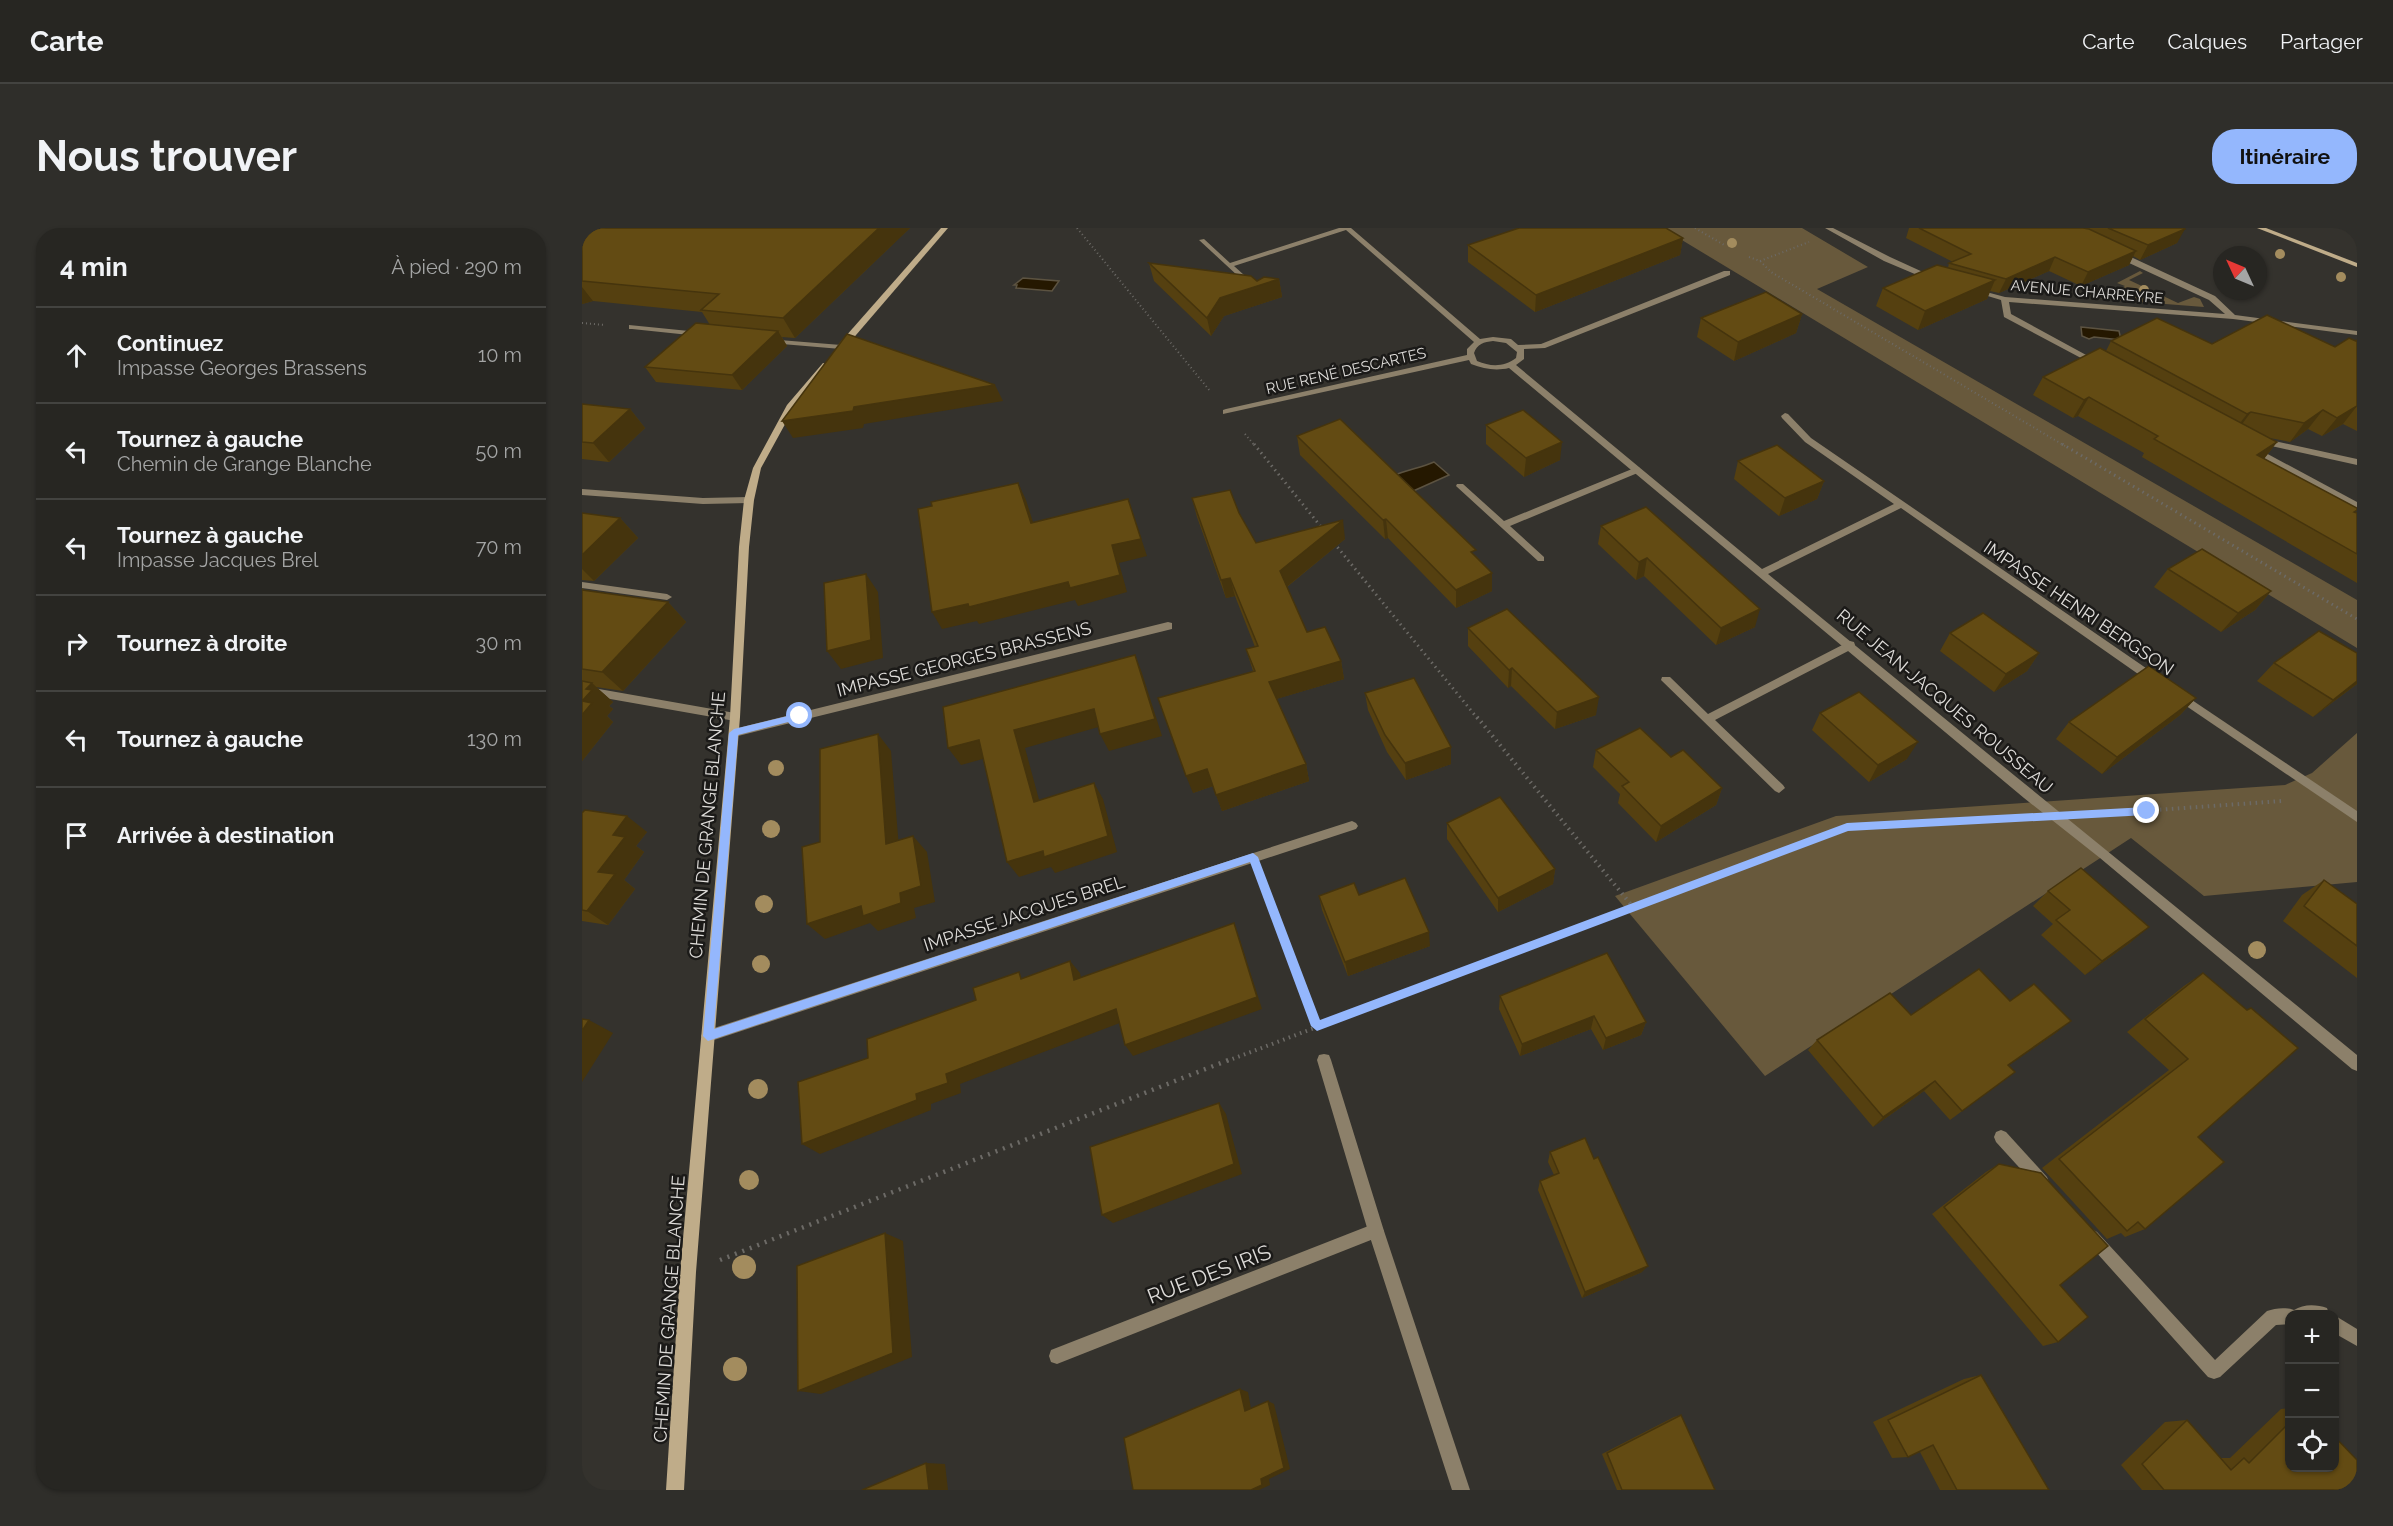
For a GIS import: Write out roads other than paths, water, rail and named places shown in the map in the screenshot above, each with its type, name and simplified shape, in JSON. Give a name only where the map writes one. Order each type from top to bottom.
[{"type":"street","name":"CHEMIN DE GRANGE BLANCHE","points":[[675,1490],[688,1272],[734,733],[744,547],[749,500],[757,468],[791,405],[945,228]]},
{"type":"street","points":[[1230,265],[1347,228],[1479,342]]},
{"type":"street","points":[[2260,228],[2357,265]]},
{"type":"street","points":[[1832,230],[1887,259],[1941,282]]},
{"type":"street","points":[[1202,240],[1261,295]]},
{"type":"street","points":[[2106,249],[2212,298],[2233,317]]},
{"type":"street","points":[[1518,346],[1521,351],[1520,358],[1511,365],[1487,367],[1480,365],[1471,357],[1471,349],[1479,342],[1501,339],[1518,346],[1542,346],[1727,273]]},
{"type":"street","name":"AVENUE CHARREYRE","points":[[1962,287],[2005,298],[2233,317],[2357,333]]},
{"type":"street","points":[[2005,298],[2007,315],[2100,366]]},
{"type":"street","points":[[632,327],[713,335]]},
{"type":"street","points":[[760,339],[841,347]]},
{"type":"street","name":"RUE RENÉ DESCARTES","points":[[1226,412],[1471,357]]},
{"type":"street","name":"RUE JEAN-JACQUES ROUSSEAU","points":[[1511,365],[2357,1064]]},
{"type":"street","name":"IMPASSE HENRI BERGSON","points":[[1785,416],[1808,440],[1900,506],[2357,818]]},
{"type":"street","points":[[2357,462],[2246,441],[2357,506]]},
{"type":"street","points":[[1503,525],[1637,470]]},
{"type":"street","points":[[1460,486],[1541,559]]},
{"type":"street","points":[[582,492],[703,501],[749,500]]},
{"type":"street","points":[[1762,573],[1900,506]]},
{"type":"street","points":[[582,585],[667,597]]},
{"type":"street","name":"IMPASSE GEORGES BRASSENS","points":[[734,733],[1168,626]]},
{"type":"street","points":[[1707,719],[1850,645]]},
{"type":"street","points":[[1666,680],[1779,788]]},
{"type":"street","points":[[582,690],[735,717]]},
{"type":"street","name":"IMPASSE JACQUES BREL","points":[[708,1036],[1352,826]]},
{"type":"street","points":[[1324,1060],[1376,1231],[1461,1490]]},
{"type":"street","points":[[2001,1137],[2056,1198]]},
{"type":"street","points":[[2080,1224],[2214,1371],[2273,1317],[2285,1316]]},
{"type":"street","name":"RUE DES IRIS","points":[[1057,1356],[1376,1231]]},
{"type":"street","points":[[2339,1326],[2357,1338]]}]
